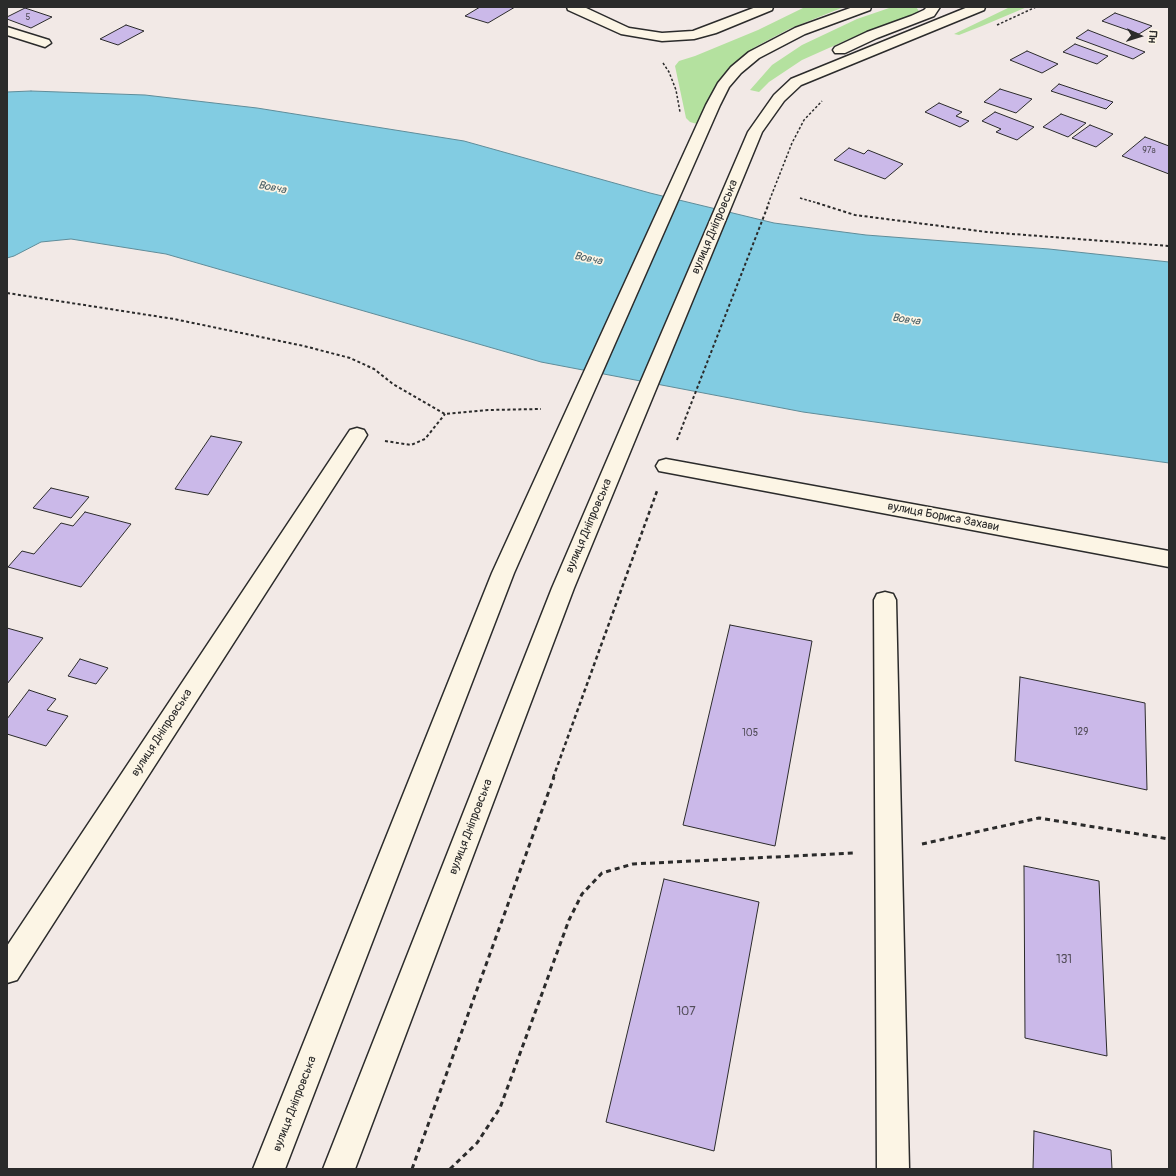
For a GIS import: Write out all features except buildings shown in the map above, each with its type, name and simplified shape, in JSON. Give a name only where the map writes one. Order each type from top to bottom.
[{"type":"main road","points":[[573,7],[615,27],[634,33],[662,37],[694,35],[730,24],[767,7]]},
{"type":"main road","name":"вулиця Дніпровська","points":[[269,1169],[503,573],[723,86],[736,70],[754,55],[800,31],[865,7]]},
{"type":"main road","points":[[796,82],[812,68],[843,48],[916,19],[929,13],[934,7]]},
{"type":"main road","name":"вулиця Дніпровська","points":[[340,1169],[563,588],[756,132],[779,98],[796,82],[979,7]]},
{"type":"main road","name":"вулиця Дніпровська","points":[[7,970],[357,435]]},
{"type":"main road","name":"вулиця Бориса Захави","points":[[666,466],[1169,559]]},
{"type":"main road","points":[[885,600],[893,1169]]},
{"type":"lane","points":[[7,31],[45,43]]},
{"type":"path","points":[[634,33],[657,54],[669,72],[676,90],[679,109],[683,119],[688,125],[703,128]]},
{"type":"path","points":[[412,1169],[666,466],[792,143]]},
{"type":"path","points":[[800,198],[855,215],[987,232],[1169,246]]},
{"type":"path","points":[[7,293],[174,319],[304,346],[350,358],[374,369],[393,384],[445,414],[488,410],[541,409]]},
{"type":"path","points":[[357,435],[411,445],[425,439],[445,414]]},
{"type":"path","points":[[450,1169],[478,1143],[500,1108],[569,920],[582,894],[602,873],[633,864],[888,851],[1039,818],[1169,839]]},
{"type":"green space","points":[[805,7],[844,7],[789,29],[755,47],[743,56],[732,68],[697,124],[690,122],[686,118],[675,66],[679,61],[758,30]]},
{"type":"green space","points":[[892,7],[916,7],[919,11],[914,16],[849,39],[802,60],[769,82],[759,92],[750,90],[772,65],[802,45],[857,19]]},
{"type":"green space","points":[[1010,7],[1027,7],[959,35],[954,34]]},
{"type":"water","name":"Вовча","points":[[31,91],[145,95],[257,108],[464,141],[650,193],[774,223],[866,235],[1049,249],[1169,262],[1169,463],[803,412],[541,362],[166,254],[71,239],[41,242],[7,258],[7,92]]}]
